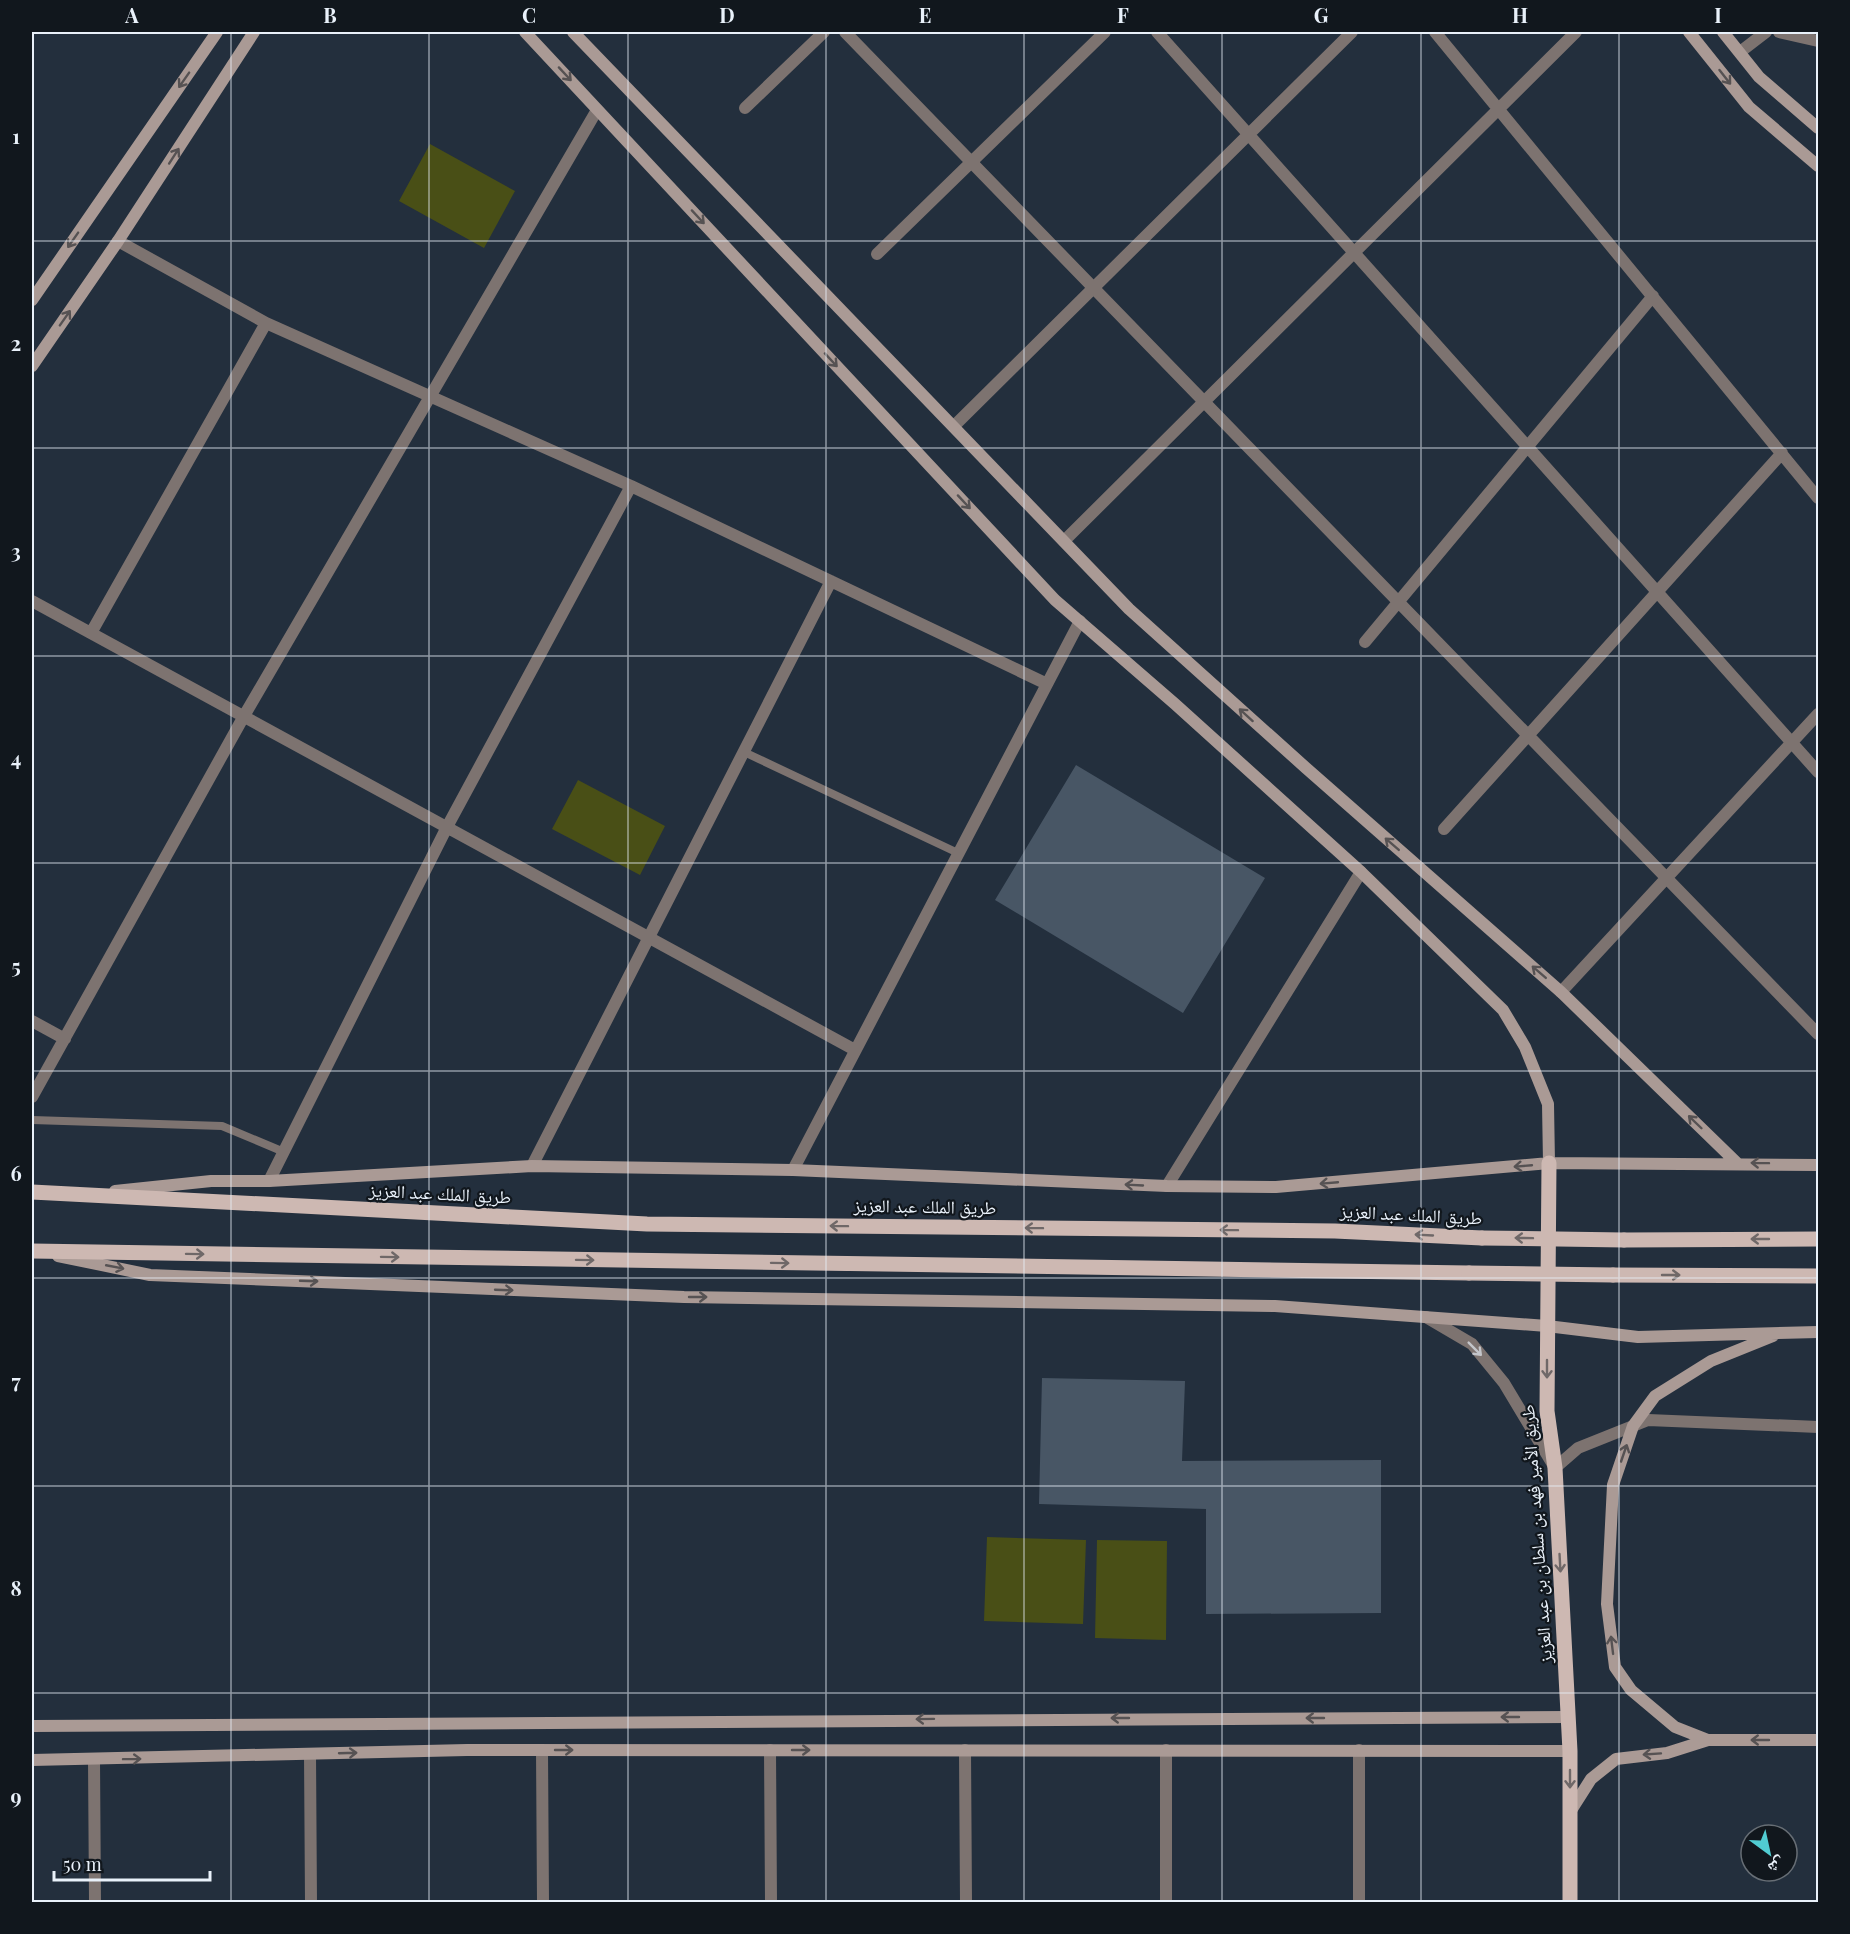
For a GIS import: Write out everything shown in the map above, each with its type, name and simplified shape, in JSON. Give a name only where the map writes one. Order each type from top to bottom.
[{"type":"main road","name":"طريق الأمير فهد بن سلطان بن عبد العزيز","points":[[1549,1163],[1547,1411],[1555,1468],[1570,1751],[1570,1902]]},
{"type":"main road","name":"طريق الملك عبد العزيز","points":[[32,1192],[647,1224],[1335,1231],[1482,1238],[1624,1240],[1818,1239]]},
{"type":"main road","points":[[34,1251],[1469,1273],[1818,1276]]},
{"type":"street","points":[[32,300],[217,32]]},
{"type":"street","points":[[32,366],[118,241],[254,32]]},
{"type":"street","points":[[525,32],[1046,591],[1361,872],[1503,1010],[1525,1047],[1548,1104],[1549,1163]]},
{"type":"street","points":[[573,32],[1129,609],[1306,768],[1562,992],[1737,1163]]},
{"type":"street","points":[[745,108],[824,32]]},
{"type":"street","points":[[845,32],[1818,1034]]},
{"type":"street","points":[[877,254],[1105,32]]},
{"type":"street","points":[[1158,32],[1818,772]]},
{"type":"street","points":[[954,426],[1352,32]]},
{"type":"street","points":[[1435,32],[1818,498]]},
{"type":"street","points":[[1064,541],[1576,32]]},
{"type":"street","points":[[1689,32],[1749,107],[1818,166]]},
{"type":"street","points":[[1723,32],[1759,77],[1818,128]]},
{"type":"street","points":[[1740,52],[1766,32]]},
{"type":"street","points":[[1779,32],[1818,41]]},
{"type":"street","points":[[32,1097],[244,716],[597,110]]},
{"type":"street","points":[[118,241],[266,323],[631,486],[1047,684]]},
{"type":"street","points":[[1365,642],[1653,296]]},
{"type":"street","points":[[91,633],[266,323]]},
{"type":"street","points":[[1444,829],[1782,453]]},
{"type":"street","points":[[269,1181],[447,827],[631,486]]},
{"type":"street","points":[[532,1166],[831,581]]},
{"type":"street","points":[[32,601],[855,1050]]},
{"type":"street","points":[[793,1170],[1080,621]]},
{"type":"street","points":[[1562,992],[1818,714]]},
{"type":"street","points":[[1167,1186],[1361,872]]},
{"type":"street","points":[[32,1021],[65,1039]]},
{"type":"street","points":[[75,1196],[211,1181],[269,1181],[532,1166],[793,1170],[1167,1186],[1276,1187],[1549,1163],[1818,1165]]},
{"type":"street","points":[[34,1251],[150,1275],[684,1297],[1275,1306],[1547,1326],[1638,1337],[1818,1332]]},
{"type":"street","points":[[1426,1317],[1472,1344],[1504,1383],[1555,1468],[1578,1448],[1648,1420],[1818,1427]]},
{"type":"street","points":[[1708,1740],[1675,1727],[1631,1690],[1615,1667],[1607,1604],[1613,1485],[1633,1426],[1655,1396],[1711,1361],[1781,1334]]},
{"type":"street","points":[[32,1726],[1568,1717]]},
{"type":"street","points":[[1570,1812],[1591,1779],[1616,1759],[1667,1754],[1708,1740],[1818,1740]]},
{"type":"street","points":[[32,1760],[542,1750],[1570,1751]]},
{"type":"street","points":[[542,1750],[543,1902]]},
{"type":"street","points":[[770,1750],[771,1902]]},
{"type":"street","points":[[965,1750],[966,1902]]},
{"type":"street","points":[[1166,1750],[1167,1902]]},
{"type":"street","points":[[1359,1750],[1359,1902]]},
{"type":"street","points":[[309,1754],[311,1902]]},
{"type":"street","points":[[94,1760],[95,1902]]},
{"type":"lane","points":[[744,752],[958,853]]},
{"type":"lane","points":[[32,1120],[222,1126],[284,1152]]},
{"type":"green space","points":[[430,144],[515,191],[484,248],[399,201]]},
{"type":"green space","points":[[578,780],[665,826],[640,875],[552,829]]},
{"type":"green space","points":[[987,1537],[1086,1540],[1083,1624],[984,1621]]},
{"type":"green space","points":[[1097,1540],[1167,1541],[1166,1640],[1095,1638]]},
{"type":"building","points":[[1076,765],[1265,878],[1183,1013],[995,900]]},
{"type":"building","points":[[1042,1378],[1185,1381],[1182,1461],[1381,1460],[1381,1613],[1206,1614],[1206,1509],[1039,1504]]}]
